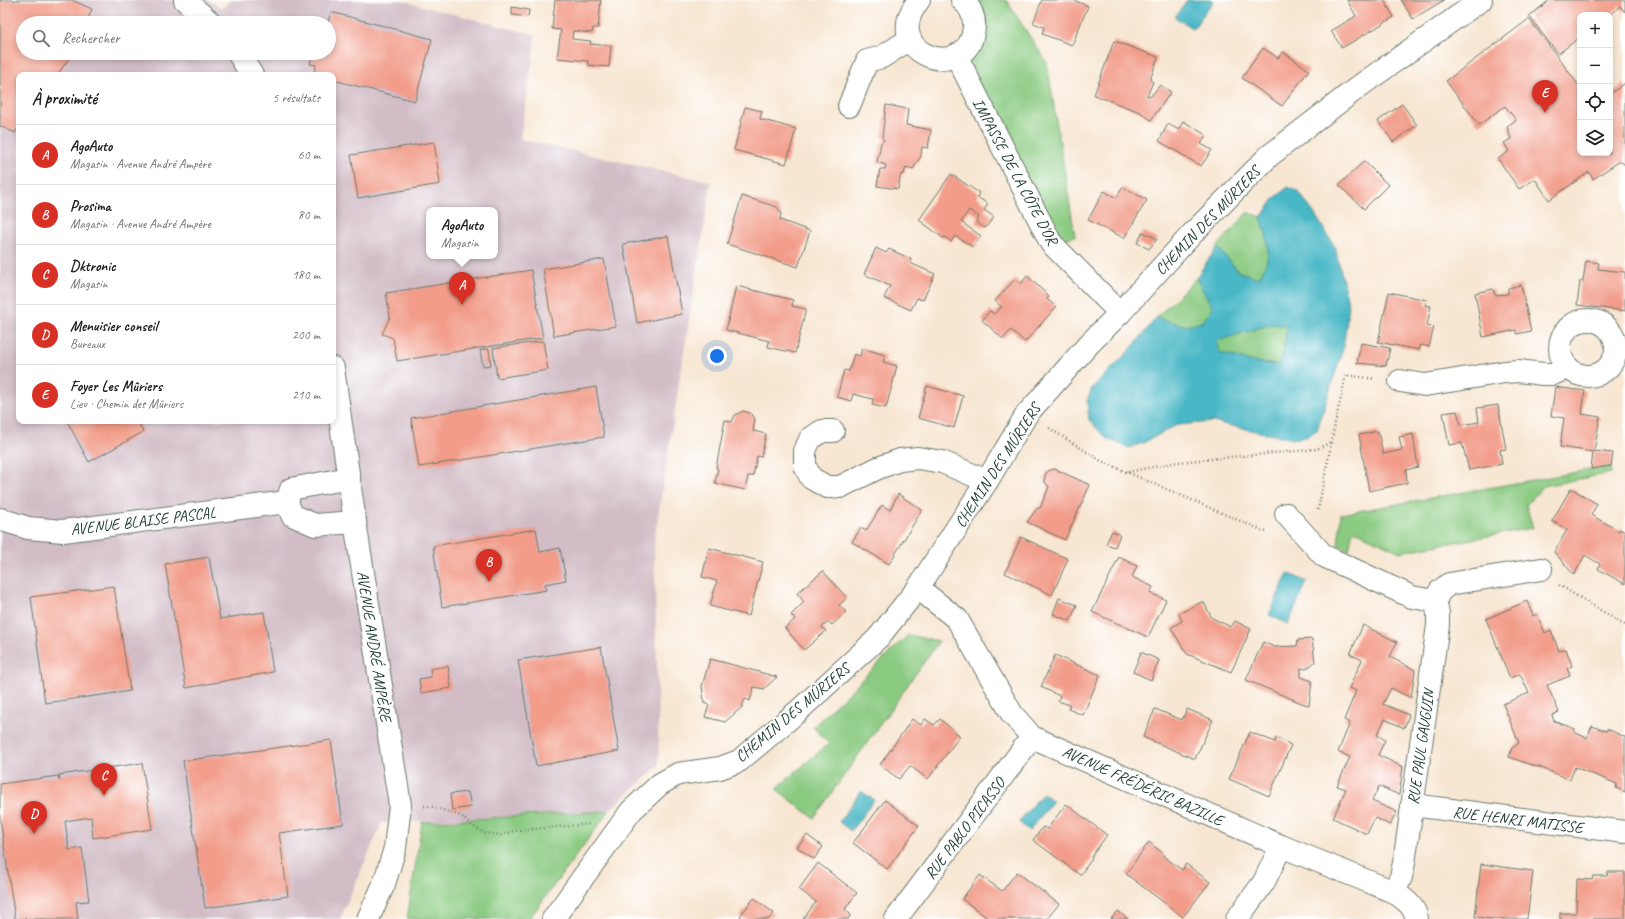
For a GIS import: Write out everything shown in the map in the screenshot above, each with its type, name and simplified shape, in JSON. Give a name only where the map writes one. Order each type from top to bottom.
[{"type":"street","points":[[185,0],[203,16]]},
{"type":"street","points":[[919,0],[912,8],[908,18],[907,29],[910,39],[920,52],[935,59],[946,59],[964,50],[974,34],[974,22],[971,11],[962,0]]},
{"type":"street","name":"CHEMIN DES MÛRIERS","points":[[553,919],[631,811],[660,784],[678,774],[720,768],[739,761],[797,712],[878,638],[918,588],[987,481],[1027,414],[1089,344],[1120,313],[1192,234],[1269,156],[1361,85],[1481,0]]},
{"type":"street","points":[[849,106],[867,61],[882,57],[910,39]]},
{"type":"street","name":"IMPASSE DE LA CÔTE D'OR","points":[[956,55],[1051,243],[1120,313]]},
{"type":"street","points":[[242,60],[250,72]]},
{"type":"street","points":[[1582,320],[1594,320],[1605,325],[1621,346],[1609,367],[1600,374],[1588,377],[1577,374],[1567,368],[1561,358],[1559,346],[1563,334],[1571,324],[1582,320]]},
{"type":"street","points":[[1400,381],[1425,385],[1505,372],[1518,371],[1553,374],[1567,368]]},
{"type":"street","name":"AVENUE ANDRÉ AMPÈRE","points":[[336,389],[355,522],[400,805],[395,848],[384,884],[371,912]]},
{"type":"street","points":[[833,431],[822,431],[810,439],[805,451],[805,466],[811,478],[827,487],[840,486],[878,468],[900,460],[918,458],[942,462],[987,481]]},
{"type":"street","points":[[349,478],[291,489],[287,502],[292,515],[315,525],[355,522]]},
{"type":"street","name":"AVENUE BLAISE PASCAL","points":[[0,519],[28,528],[63,531],[287,502]]},
{"type":"street","points":[[1286,514],[1324,556],[1412,597],[1435,601],[1440,591],[1449,584],[1541,569]]},
{"type":"street","name":"AVENUE FRÉDÉRIC BAZILLE","points":[[918,588],[957,619],[1012,714],[1032,737],[1281,846],[1394,892],[1409,902],[1416,913],[1417,919]]},
{"type":"street","name":"RUE PAUL GAUGUIN","points":[[1394,892],[1404,863],[1438,625],[1438,613],[1435,601]]},
{"type":"street","name":"RUE PABLO PICASSO","points":[[896,919],[1032,737]]},
{"type":"street","name":"RUE HENRI MATISSE","points":[[1412,805],[1625,832]]},
{"type":"street","points":[[1236,919],[1264,882],[1281,846]]},
{"type":"street","points":[[350,919],[371,912]]},
{"type":"path","points":[[1027,414],[1101,461],[1293,544],[1317,520],[1331,442],[1346,375],[1400,381]]},
{"type":"path","points":[[1127,472],[1178,462],[1317,449],[1331,442]]},
{"type":"path","points":[[1541,569],[1564,589],[1625,625]]},
{"type":"path","points":[[400,805],[430,806],[461,816],[472,826],[484,833],[501,836],[514,831],[623,822]]},
{"type":"shaded area","points":[[0,0],[208,0],[222,8],[232,0],[399,0],[536,35],[520,139],[711,182],[654,541],[659,765],[609,811],[382,823],[340,919],[0,919]]},
{"type":"green space","points":[[971,0],[1006,0],[1047,63],[1075,236],[1051,243],[964,50]]},
{"type":"green space","points":[[1247,213],[1252,213],[1261,217],[1268,241],[1268,255],[1259,278],[1239,272],[1217,247]]},
{"type":"green space","points":[[1196,278],[1213,308],[1202,322],[1187,326],[1156,318]]},
{"type":"green space","points":[[1272,324],[1287,326],[1283,355],[1277,365],[1249,361],[1219,352],[1216,341]]},
{"type":"green space","points":[[1611,466],[1611,473],[1544,486],[1526,505],[1533,528],[1400,552],[1353,530],[1349,550],[1338,545],[1341,514]]},
{"type":"green space","points":[[908,635],[939,641],[814,818],[776,789],[829,744],[813,727]]},
{"type":"green space","points":[[609,811],[529,919],[407,919],[422,822]]},
{"type":"water","points":[[1187,0],[1214,0],[1193,29],[1175,17]]},
{"type":"water","points":[[1288,187],[1298,191],[1314,213],[1335,247],[1349,306],[1343,349],[1317,430],[1306,437],[1292,439],[1213,422],[1177,425],[1145,442],[1129,448],[1107,439],[1089,420],[1087,401],[1092,388],[1131,349],[1156,318],[1187,326],[1202,322],[1213,308],[1196,278],[1217,247],[1239,272],[1259,278],[1268,255],[1268,241],[1261,217],[1275,198]],"holes":[[[1272,324],[1287,326],[1283,355],[1277,365],[1249,361],[1219,352],[1217,341]]]},
{"type":"water","points":[[1288,573],[1307,582],[1288,624],[1269,615]]},
{"type":"water","points":[[861,791],[874,800],[851,831],[839,822]]},
{"type":"water","points":[[1043,793],[1053,801],[1029,831],[1019,822]]},
{"type":"building","points":[[0,0],[72,0],[92,9],[89,16],[16,16],[16,60],[68,60],[59,72],[16,72],[16,132],[15,133],[0,126]]},
{"type":"building","points":[[555,0],[601,0],[598,28],[593,28],[592,33],[573,31],[572,39],[591,41],[590,44],[611,46],[609,67],[588,65],[588,61],[557,58],[561,30],[552,29]]},
{"type":"building","points":[[1042,0],[1073,0],[1088,6],[1072,45],[1042,34],[1044,27],[1033,23]]},
{"type":"building","points":[[1347,0],[1384,0],[1394,17],[1342,48],[1331,31],[1356,16]]},
{"type":"building","points":[[1401,0],[1444,0],[1413,19]]},
{"type":"building","points":[[1550,0],[1625,0],[1625,12],[1620,6],[1613,12],[1577,12],[1577,39],[1558,54],[1529,16]]},
{"type":"building","points":[[512,7],[529,10],[528,17],[512,15]]},
{"type":"building","points":[[331,12],[432,39],[415,101],[336,81],[336,72],[315,72],[316,65],[310,64],[311,60],[336,60],[336,16],[330,16]]},
{"type":"building","points":[[1529,19],[1577,83],[1577,156],[1613,156],[1613,92],[1625,83],[1625,165],[1620,161],[1593,179],[1589,172],[1549,200],[1535,179],[1519,189],[1498,159],[1509,151],[1504,143],[1511,139],[1507,126],[1516,120],[1505,106],[1479,125],[1446,81]]},
{"type":"building","points":[[1114,41],[1158,57],[1150,80],[1153,82],[1147,96],[1151,96],[1160,85],[1171,92],[1151,120],[1140,112],[1094,95]]},
{"type":"building","points":[[1263,48],[1278,58],[1283,52],[1309,70],[1282,106],[1242,78]]},
{"type":"building","points":[[1402,104],[1417,125],[1393,142],[1378,121]]},
{"type":"building","points":[[886,105],[908,109],[906,125],[931,130],[928,148],[922,147],[921,156],[913,169],[906,167],[904,174],[901,174],[898,189],[877,186],[880,169],[885,169],[886,165],[877,162],[881,143],[884,140],[882,137]]},
{"type":"building","points":[[745,107],[762,111],[760,119],[796,129],[786,164],[734,150]]},
{"type":"building","points":[[1183,121],[1206,135],[1201,144],[1212,150],[1201,166],[1159,141],[1168,124],[1179,130]]},
{"type":"building","points":[[434,142],[440,184],[358,198],[351,155]]},
{"type":"building","points":[[1364,161],[1388,185],[1364,209],[1339,185]]},
{"type":"building","points":[[951,174],[979,193],[977,197],[988,204],[984,210],[994,217],[985,228],[976,222],[979,217],[969,210],[961,222],[981,236],[973,247],[955,236],[951,242],[945,237],[943,238],[919,220]]},
{"type":"building","points":[[1123,187],[1147,200],[1124,238],[1088,220],[1104,191],[1116,198]]},
{"type":"building","points":[[742,196],[777,207],[781,213],[780,220],[810,231],[798,267],[727,244]]},
{"type":"building","points":[[1143,232],[1157,239],[1149,249],[1137,243]]},
{"type":"building","points":[[668,236],[682,314],[637,323],[623,244]]},
{"type":"building","points":[[876,248],[886,253],[889,249],[911,259],[910,263],[935,274],[923,300],[917,298],[911,310],[884,298],[890,286],[864,274]]},
{"type":"building","points":[[604,259],[616,326],[554,336],[543,269]]},
{"type":"building","points":[[1586,261],[1599,263],[1598,269],[1625,272],[1625,311],[1577,305],[1580,281],[1583,281]]},
{"type":"building","points":[[531,270],[543,338],[397,361],[393,338],[382,334],[390,317],[386,293]]},
{"type":"building","points":[[1027,276],[1049,296],[1047,299],[1056,307],[1025,342],[1011,330],[1003,339],[982,320],[990,311],[994,314],[1002,307],[995,301],[1015,279],[1021,284]]},
{"type":"building","points":[[1521,285],[1531,331],[1517,334],[1516,330],[1483,337],[1475,293],[1493,289],[1495,295],[1508,294],[1508,288]]},
{"type":"building","points":[[736,286],[793,300],[792,306],[806,309],[795,353],[768,347],[769,341],[726,330]]},
{"type":"building","points":[[1389,292],[1427,300],[1425,305],[1431,306],[1427,326],[1434,327],[1429,347],[1421,345],[1419,350],[1378,342]]},
{"type":"building","points":[[543,341],[548,370],[497,378],[493,348]]},
{"type":"building","points":[[1361,343],[1390,348],[1386,366],[1357,363]]},
{"type":"building","points":[[862,348],[885,355],[883,362],[897,366],[886,408],[872,405],[873,399],[853,394],[851,401],[837,397],[844,370],[849,371],[854,354],[860,356]]},
{"type":"building","points":[[489,349],[491,365],[483,366],[480,350]]},
{"type":"building","points":[[927,386],[963,396],[954,428],[918,418]]},
{"type":"building","points":[[596,387],[604,437],[419,467],[411,418]]},
{"type":"building","points":[[1555,387],[1585,391],[1582,414],[1600,417],[1594,451],[1613,453],[1611,466],[1591,469],[1593,452],[1560,447],[1564,418],[1551,416]]},
{"type":"building","points":[[1498,405],[1506,449],[1500,450],[1502,464],[1469,470],[1462,443],[1449,445],[1443,413],[1457,411],[1461,425],[1479,422],[1477,408]]},
{"type":"building","points":[[743,411],[750,413],[755,418],[753,431],[766,434],[761,457],[757,456],[753,476],[748,476],[745,490],[715,483],[718,469],[716,468],[725,420],[732,422],[735,415]]},
{"type":"building","points":[[69,424],[139,424],[143,432],[89,462]]},
{"type":"building","points":[[1378,431],[1383,454],[1402,450],[1399,437],[1413,434],[1418,467],[1406,470],[1407,483],[1369,491],[1359,435]]},
{"type":"building","points":[[1055,469],[1090,485],[1065,540],[1027,522],[1037,508],[1040,508],[1049,487],[1044,481],[1046,473]]},
{"type":"building","points":[[1571,488],[1597,504],[1591,515],[1619,531],[1620,529],[1625,532],[1625,584],[1598,569],[1600,564],[1585,555],[1574,575],[1554,552],[1567,530],[1552,521]]},
{"type":"building","points":[[898,494],[922,510],[889,564],[852,542],[861,528],[866,531],[882,505],[890,510]]},
{"type":"building","points":[[536,529],[540,552],[560,548],[566,580],[545,584],[547,590],[442,607],[433,546]]},
{"type":"building","points":[[1112,531],[1120,535],[1115,547],[1106,544]]},
{"type":"building","points":[[1021,537],[1068,559],[1052,595],[1005,573]]},
{"type":"building","points":[[709,548],[763,562],[749,616],[710,606],[717,581],[702,577]]},
{"type":"building","points":[[209,557],[220,619],[264,612],[273,672],[186,688],[165,564]]},
{"type":"building","points":[[1119,557],[1137,566],[1132,577],[1153,587],[1150,593],[1166,600],[1148,637],[1092,612]]},
{"type":"building","points":[[823,571],[847,598],[839,605],[846,612],[832,625],[829,622],[822,627],[826,631],[804,650],[785,628],[795,619],[791,615],[804,602],[797,593]]},
{"type":"building","points":[[114,586],[130,691],[45,703],[31,597]]},
{"type":"building","points":[[1059,598],[1077,605],[1070,621],[1053,614]]},
{"type":"building","points":[[1203,601],[1212,618],[1231,627],[1235,621],[1251,629],[1231,672],[1187,654],[1171,628],[1182,621],[1179,614]]},
{"type":"building","points":[[1527,601],[1533,616],[1537,614],[1545,633],[1551,630],[1559,651],[1566,649],[1572,666],[1567,668],[1570,676],[1547,685],[1559,712],[1552,715],[1554,721],[1575,729],[1574,732],[1587,738],[1592,726],[1606,731],[1607,729],[1625,737],[1625,792],[1616,788],[1617,784],[1575,767],[1570,780],[1537,766],[1509,757],[1512,748],[1519,743],[1503,704],[1529,693],[1520,674],[1510,678],[1486,619]]},
{"type":"building","points":[[1363,625],[1397,642],[1390,657],[1415,670],[1411,698],[1391,688],[1383,704],[1409,715],[1404,728],[1385,719],[1377,735],[1385,740],[1378,755],[1403,767],[1399,795],[1379,786],[1372,801],[1397,812],[1390,825],[1375,818],[1367,834],[1333,818],[1346,789],[1337,786],[1350,757],[1338,752],[1350,723],[1344,720],[1356,691],[1349,688],[1362,660],[1350,654]]},
{"type":"building","points":[[1312,639],[1315,662],[1306,669],[1301,668],[1301,677],[1312,681],[1309,706],[1246,680],[1263,642],[1274,647],[1297,646],[1298,640]]},
{"type":"building","points":[[601,647],[619,751],[536,766],[518,660]]},
{"type":"building","points":[[1141,652],[1159,660],[1151,680],[1133,672]]},
{"type":"building","points":[[1055,655],[1100,675],[1083,715],[1068,709],[1070,705],[1058,701],[1060,696],[1041,687]]},
{"type":"building","points":[[710,659],[777,677],[764,689],[754,687],[750,701],[745,699],[742,707],[725,722],[705,717],[709,705],[704,703],[702,686]]},
{"type":"building","points":[[448,666],[451,688],[421,693],[419,679],[431,677],[430,669]]},
{"type":"building","points":[[1155,709],[1182,720],[1187,709],[1213,720],[1195,759],[1143,737]]},
{"type":"building","points":[[912,719],[921,725],[925,719],[934,725],[940,719],[960,736],[928,779],[910,766],[899,779],[880,765]]},
{"type":"building","points":[[1250,732],[1275,742],[1276,737],[1291,745],[1269,796],[1229,779]]},
{"type":"building","points":[[331,740],[343,824],[279,833],[288,896],[205,908],[183,761]]},
{"type":"building","points":[[142,763],[152,829],[93,838],[91,817],[65,821],[69,850],[82,848],[89,901],[76,902],[78,919],[15,919],[0,819],[0,784],[58,776],[60,781],[59,775]]},
{"type":"building","points":[[468,792],[471,807],[452,810],[450,794]]},
{"type":"building","points":[[885,800],[919,826],[887,869],[853,843]]},
{"type":"building","points":[[1066,804],[1107,835],[1080,875],[1033,840],[1043,827],[1047,829]]},
{"type":"building","points":[[807,835],[823,847],[814,859],[797,847]]},
{"type":"building","points":[[1149,842],[1164,854],[1163,856],[1182,870],[1186,864],[1210,882],[1183,917],[1126,874]]},
{"type":"building","points":[[818,863],[857,893],[845,909],[851,915],[848,919],[803,919],[816,902],[799,889]]},
{"type":"building","points":[[1481,864],[1533,871],[1527,919],[1491,919],[1475,917]]},
{"type":"building","points":[[1017,872],[1059,904],[1047,919],[989,919],[962,899],[980,875],[1002,891]]},
{"type":"building","points":[[1608,872],[1625,872],[1625,919],[1560,919],[1560,913],[1576,913],[1577,879],[1592,880],[1593,876],[1607,876]]},
{"type":"building","points":[[754,898],[774,913],[769,919],[744,919],[740,916]]},
{"type":"building","points":[[1118,911],[1128,919],[1111,919]]},
{"type":"place","name":"Foyer Les Mûriers","points":[[1545,113]]},
{"type":"place","name":"AgoAuto","points":[[462,305]]},
{"type":"place","name":"Prosima","points":[[489,582]]},
{"type":"place","name":"Dktronic","points":[[104,796]]},
{"type":"place","name":"Menuisier conseil","points":[[34,834]]}]
